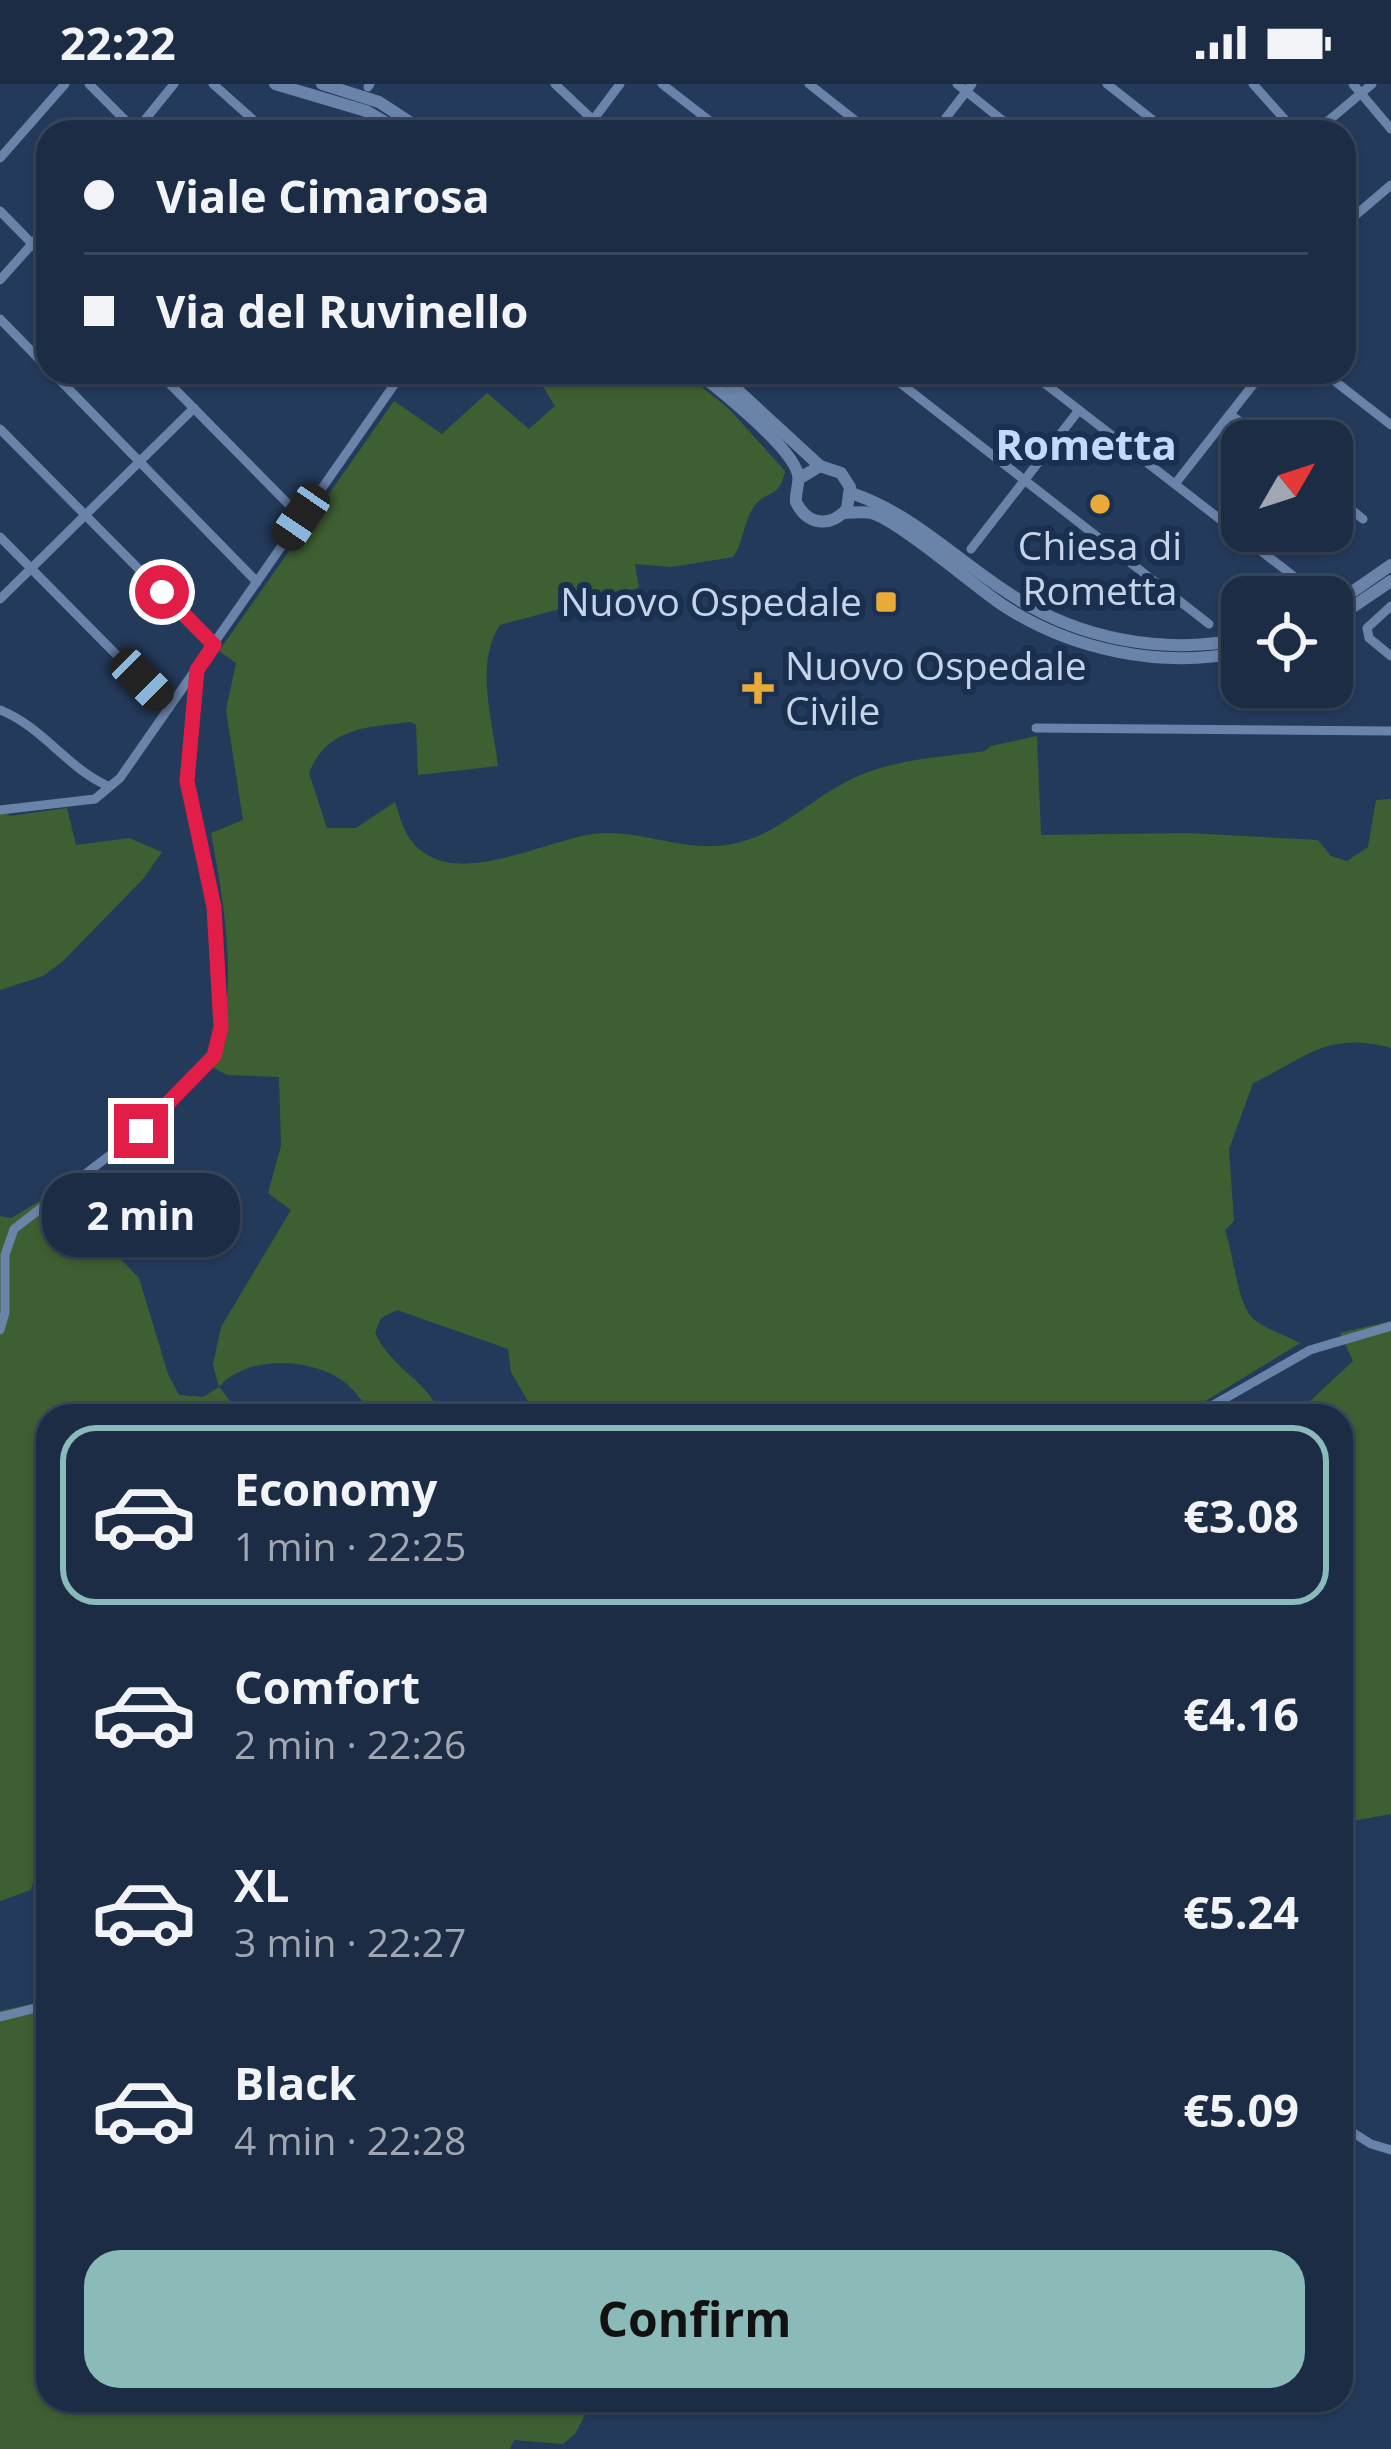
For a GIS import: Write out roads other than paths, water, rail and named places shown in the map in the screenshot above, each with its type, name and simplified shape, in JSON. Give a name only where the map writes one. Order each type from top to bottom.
[{"type":"main road","points":[[275,84],[365,110],[382,120]]},
{"type":"main road","points":[[322,84],[379,102],[407,120]]},
{"type":"main road","points":[[711,384],[758,423],[800,478]]},
{"type":"main road","points":[[731,384],[820,466],[841,473],[851,493],[888,505],[1012,596],[1056,620],[1100,635],[1156,645],[1221,644]]},
{"type":"main road","points":[[820,466],[800,478],[795,496],[806,517],[825,522],[844,513],[879,516],[1005,607],[1064,637],[1159,658],[1221,656]]},
{"type":"main road","points":[[844,513],[851,493]]},
{"type":"main road","points":[[1353,591],[1391,565]]},
{"type":"main road","points":[[1353,607],[1391,581]]},
{"type":"street","points":[[0,158],[65,84]]},
{"type":"street","points":[[89,84],[124,120]]},
{"type":"street","points":[[146,120],[178,84]]},
{"type":"street","points":[[213,84],[254,120]]},
{"type":"street","points":[[555,84],[593,120],[620,84]]},
{"type":"street","points":[[662,84],[708,120]]},
{"type":"street","points":[[809,84],[855,120]]},
{"type":"street","points":[[1107,84],[1153,120]]},
{"type":"street","points":[[1253,84],[1285,120]]},
{"type":"street","points":[[1327,120],[1357,89],[1372,84]]},
{"type":"street","points":[[943,120],[965,86],[1003,120]]},
{"type":"street","points":[[1357,89],[1391,129]]},
{"type":"street","points":[[1356,215],[1391,184]]},
{"type":"street","points":[[0,211],[36,248]]},
{"type":"street","points":[[0,280],[36,240]]},
{"type":"street","points":[[0,319],[36,356]]},
{"type":"street","points":[[64,384],[257,582]]},
{"type":"street","points":[[170,384],[301,517]]},
{"type":"street","points":[[0,810],[95,799],[120,778],[395,384]]},
{"type":"street","points":[[901,384],[1209,624]]},
{"type":"street","points":[[1045,384],[1293,576]]},
{"type":"street","points":[[1174,484],[1253,384]]},
{"type":"street","points":[[1338,384],[1391,425]]},
{"type":"street","points":[[0,599],[194,408]]},
{"type":"street","points":[[970,549],[1079,410]]},
{"type":"street","points":[[1230,413],[1238,420]]},
{"type":"street","points":[[0,429],[214,645]]},
{"type":"street","points":[[1353,511],[1363,519]]},
{"type":"street","points":[[0,537],[170,708]]},
{"type":"street","points":[[1391,606],[1367,628],[1369,638],[1391,656]]},
{"type":"street","points":[[0,1330],[5,1313],[5,1255],[14,1229],[141,1131],[214,1056],[221,1027],[214,907],[187,781],[197,670]]},
{"type":"street","points":[[0,710],[42,735],[87,777],[108,786]]},
{"type":"street","points":[[1036,728],[1391,731]]},
{"type":"street","points":[[1215,1404],[1310,1349],[1391,1326]]},
{"type":"street","points":[[0,2018],[36,2008]]},
{"type":"street","points":[[1353,2133],[1391,2150]]},
{"type":"place","name":"Chiesa di Rometta","points":[[1100,504]]},
{"type":"place","name":"Nuovo Ospedale","points":[[886,602]]},
{"type":"place","name":"Nuovo Ospedale Civile","points":[[758,688]]},
{"type":"district","name":"Rometta","points":[[1086,445]]}]
